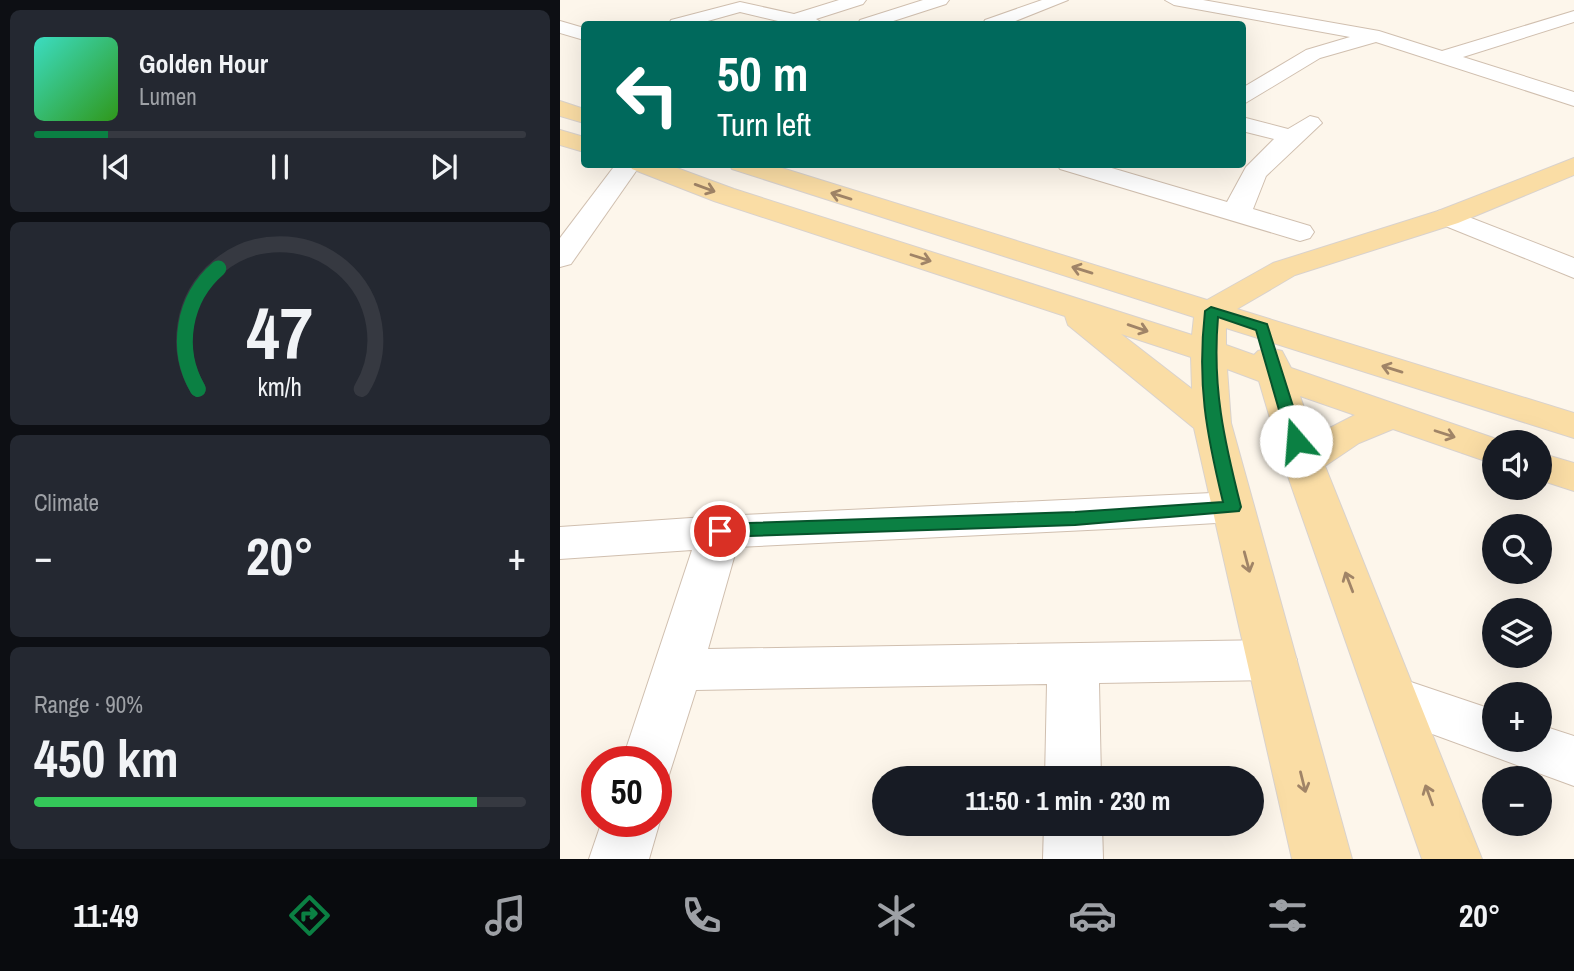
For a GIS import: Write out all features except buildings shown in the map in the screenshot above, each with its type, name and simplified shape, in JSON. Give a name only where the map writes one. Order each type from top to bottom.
[{"type":"main road","points":[[560,108],[581,115]]},
{"type":"main road","points":[[560,137],[581,144]]},
{"type":"main road","points":[[652,168],[737,199],[1059,301],[1210,331],[1319,256],[1448,217],[1574,166]]},
{"type":"main road","points":[[754,168],[1158,294],[1261,297],[1324,349],[1574,426]]},
{"type":"main road","points":[[1158,294],[1275,375],[1482,446]]},
{"type":"main road","points":[[1261,297],[1275,375],[1304,463],[1452,859]]},
{"type":"main road","points":[[1059,301],[1212,422]]},
{"type":"main road","points":[[1210,331],[1212,422],[1322,859]]},
{"type":"main road","points":[[1304,463],[1329,442],[1352,430],[1392,417]]},
{"type":"main road","points":[[1552,470],[1574,477]]},
{"type":"street","points":[[689,21],[764,0]]},
{"type":"street","points":[[789,21],[857,0]]},
{"type":"street","points":[[884,21],[940,0]]},
{"type":"street","points":[[1000,21],[1059,0]]},
{"type":"street","points":[[1174,0],[1379,37],[1574,99]]},
{"type":"street","points":[[740,7],[783,21]]},
{"type":"street","points":[[1442,57],[1574,16]]},
{"type":"street","points":[[560,27],[581,33]]},
{"type":"street","points":[[1246,96],[1313,54],[1356,40],[1379,37]]},
{"type":"street","points":[[1238,214],[1241,196],[1265,159],[1302,130],[1246,124]]},
{"type":"street","points":[[560,258],[626,168]]},
{"type":"street","points":[[1100,168],[1124,171],[1238,214],[1300,232]]},
{"type":"street","points":[[1448,217],[1574,269]]},
{"type":"street","points":[[560,543],[720,531],[1075,518],[1233,507]]},
{"type":"street","points":[[654,746],[720,531]]},
{"type":"street","points":[[677,670],[1272,660]]},
{"type":"street","points":[[1073,663],[1073,766]]},
{"type":"street","points":[[1392,698],[1482,729]]},
{"type":"street","points":[[1548,752],[1574,761]]},
{"type":"street","points":[[1073,836],[1073,859]]},
{"type":"street","points":[[619,859],[626,837]]},
{"type":"route","points":[[720,531],[1075,518],[1233,507],[1212,422],[1208,351],[1211,311],[1262,327],[1296,441]]}]
